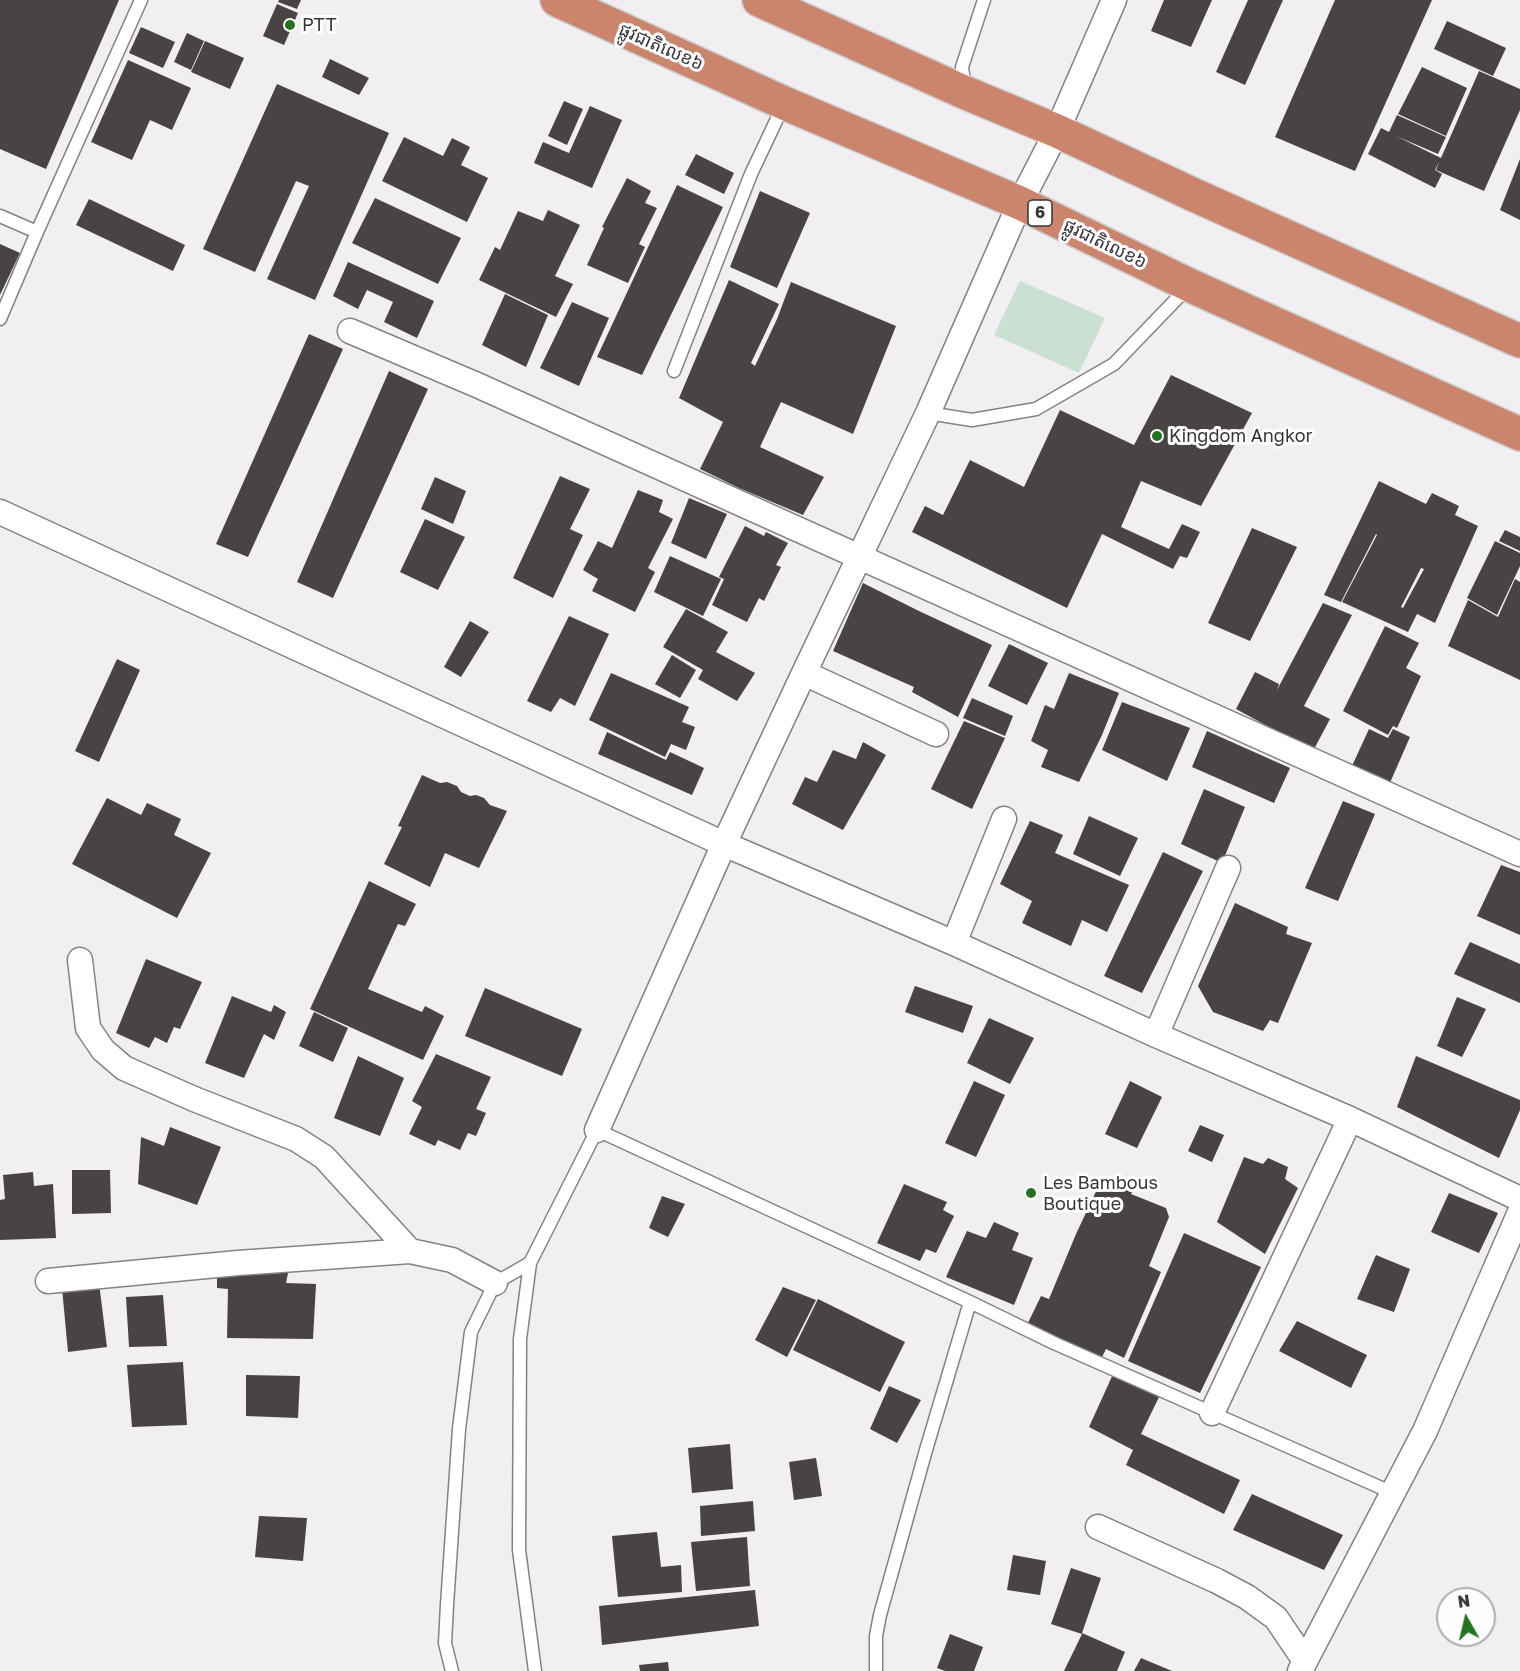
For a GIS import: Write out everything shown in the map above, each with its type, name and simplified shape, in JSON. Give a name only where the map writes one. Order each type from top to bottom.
[{"type":"highway","name":"ផ្លូវជាតិលេខ៦","points":[[556,0],[784,103],[1020,203],[1190,285],[1520,434]]},
{"type":"highway","points":[[759,0],[966,93],[1057,131],[1520,341]]},
{"type":"street","points":[[597,1130],[724,844],[928,413],[1020,203],[1057,131],[1114,0]]},
{"type":"street","points":[[350,331],[477,385],[1520,854]]},
{"type":"street","points":[[0,512],[724,844],[954,943],[1156,1035],[1350,1119],[1520,1199]]},
{"type":"street","points":[[804,673],[936,734]]},
{"type":"street","points":[[954,943],[1004,819]]},
{"type":"street","points":[[1156,1035],[1228,868]]},
{"type":"street","points":[[80,960],[88,1028],[103,1050],[124,1068],[194,1099],[296,1139],[324,1157],[411,1251]]},
{"type":"street","points":[[1212,1413],[1350,1119]]},
{"type":"street","points":[[1303,1666],[1425,1431],[1520,1212]]},
{"type":"street","points":[[48,1281],[238,1263],[411,1251],[452,1260],[495,1282]]},
{"type":"street","points":[[1098,1527],[1247,1597],[1276,1618],[1303,1666]]},
{"type":"lane","points":[[0,320],[141,0]]},
{"type":"lane","points":[[966,93],[962,67],[984,0]]},
{"type":"lane","points":[[674,372],[751,174],[784,103]]},
{"type":"lane","points":[[0,216],[37,232]]},
{"type":"lane","points":[[928,413],[972,420],[1036,409],[1114,364],[1190,285]]},
{"type":"lane","points":[[535,1671],[519,1550],[520,1339],[530,1263],[597,1130],[970,1302],[1054,1344],[1394,1492]]},
{"type":"lane","points":[[452,1671],[445,1643],[459,1429],[471,1332],[495,1282],[530,1263]]},
{"type":"lane","points":[[876,1671],[876,1636],[880,1615],[970,1302]]},
{"type":"green space","points":[[1020,281],[1105,318],[1079,373],[994,335]]},
{"type":"building","points":[[0,0],[119,0],[46,169],[0,149]]},
{"type":"building","points":[[279,0],[301,0],[297,9],[278,2]]},
{"type":"building","points":[[1164,0],[1212,0],[1191,47],[1151,31]]},
{"type":"building","points":[[1248,0],[1283,0],[1245,85],[1216,72]]},
{"type":"building","points":[[1335,0],[1432,0],[1355,171],[1275,137]]},
{"type":"building","points":[[277,4],[298,13],[284,45],[263,36]]},
{"type":"building","points":[[1447,21],[1506,48],[1493,76],[1434,49]]},
{"type":"building","points":[[141,27],[175,42],[163,68],[129,53]]},
{"type":"building","points":[[187,33],[204,41],[191,70],[174,62]]},
{"type":"building","points":[[205,41],[244,58],[230,89],[191,72]]},
{"type":"building","points":[[330,59],[369,78],[359,95],[322,77]]},
{"type":"building","points":[[128,60],[191,88],[172,130],[150,120],[132,160],[91,142]]},
{"type":"building","points":[[1422,67],[1467,88],[1446,136],[1398,114]]},
{"type":"building","points":[[1479,71],[1520,89],[1520,110],[1484,191],[1436,170],[1439,162],[1435,170],[1442,174],[1435,188],[1368,154],[1381,128],[1389,132],[1397,115],[1446,137],[1438,154],[1396,136],[1441,158]]},
{"type":"building","points":[[277,84],[389,133],[315,300],[267,279],[309,186],[296,181],[255,272],[203,249]]},
{"type":"building","points":[[564,101],[583,109],[567,145],[548,136]]},
{"type":"building","points":[[590,106],[622,120],[592,188],[534,163],[543,142],[569,153]]},
{"type":"building","points":[[404,137],[443,156],[452,138],[470,147],[461,165],[488,178],[467,222],[382,181]]},
{"type":"building","points":[[696,154],[734,173],[724,194],[685,175]]},
{"type":"building","points":[[1520,159],[1520,220],[1500,210]]},
{"type":"building","points":[[627,178],[651,191],[645,203],[657,208],[639,244],[645,247],[628,283],[587,265],[604,228],[602,227]]},
{"type":"building","points":[[677,185],[723,207],[642,375],[597,357]]},
{"type":"building","points":[[760,191],[810,213],[777,288],[730,267]]},
{"type":"building","points":[[375,198],[461,238],[438,284],[352,243]]},
{"type":"building","points":[[89,199],[185,245],[173,271],[76,225]]},
{"type":"building","points":[[548,210],[580,225],[555,276],[573,284],[556,317],[479,280],[495,247],[500,250],[518,211],[543,221]]},
{"type":"building","points":[[0,244],[20,253],[0,295]]},
{"type":"building","points":[[348,262],[434,301],[417,338],[384,322],[393,302],[367,290],[358,309],[333,296]]},
{"type":"building","points":[[729,280],[779,304],[751,363],[755,366],[791,282],[896,326],[853,434],[781,402],[760,447],[824,477],[803,515],[700,469],[723,422],[679,398]]},
{"type":"building","points":[[505,294],[548,315],[526,367],[482,345]]},
{"type":"building","points":[[572,302],[609,318],[579,386],[540,368]]},
{"type":"building","points":[[309,334],[343,349],[248,557],[216,544]]},
{"type":"building","points":[[389,371],[428,389],[333,598],[297,582]]},
{"type":"building","points":[[1171,375],[1252,413],[1201,506],[1141,481],[1121,527],[1169,549],[1182,524],[1200,532],[1187,558],[1180,556],[1173,569],[1102,534],[1067,608],[912,532],[925,506],[943,515],[970,460],[1024,487],[1060,410],[1134,445]]},
{"type":"building","points":[[560,476],[590,489],[570,529],[583,535],[553,598],[513,578]]},
{"type":"building","points":[[435,477],[466,491],[453,524],[421,509]]},
{"type":"building","points":[[1379,481],[1426,504],[1432,493],[1459,506],[1455,515],[1478,526],[1435,623],[1417,614],[1408,632],[1342,602],[1376,534],[1341,602],[1324,595]],"holes":[[[1421,568],[1424,569],[1403,608],[1401,607]]]},
{"type":"building","points":[[638,490],[663,500],[659,512],[673,519],[648,568],[655,572],[635,612],[592,591],[598,579],[583,570],[598,541],[612,548]]},
{"type":"building","points":[[689,498],[727,514],[706,559],[671,543]]},
{"type":"building","points":[[425,519],[465,537],[438,590],[400,572]]},
{"type":"building","points":[[745,526],[764,536],[766,532],[788,543],[776,565],[781,567],[764,601],[759,598],[747,622],[712,605],[724,579],[719,577]]},
{"type":"building","points":[[1252,528],[1297,547],[1250,641],[1208,623]]},
{"type":"building","points":[[1505,530],[1520,537],[1520,551],[1499,541]]},
{"type":"building","points":[[1495,541],[1520,553],[1520,566],[1497,615],[1467,598]]},
{"type":"building","points":[[670,556],[721,579],[703,616],[654,592]]},
{"type":"building","points":[[1515,579],[1520,582],[1520,680],[1448,646],[1468,600],[1498,617]]},
{"type":"building","points":[[863,583],[992,645],[958,717],[912,692],[914,687],[833,651]]},
{"type":"building","points":[[1323,603],[1352,615],[1304,706],[1330,719],[1313,751],[1236,709],[1255,672],[1279,684],[1277,690]]},
{"type":"building","points":[[686,609],[728,632],[716,652],[755,673],[737,701],[698,679],[703,670],[663,647]]},
{"type":"building","points":[[569,616],[609,634],[575,706],[560,698],[551,712],[527,701]]},
{"type":"building","points":[[470,621],[489,632],[461,677],[444,667]]},
{"type":"building","points":[[1385,626],[1419,643],[1406,668],[1421,676],[1397,728],[1393,726],[1388,735],[1343,711]]},
{"type":"building","points":[[1009,644],[1048,663],[1027,705],[988,686]]},
{"type":"building","points":[[672,655],[696,670],[680,698],[655,684]]},
{"type":"building","points":[[117,659],[140,670],[99,762],[75,751]]},
{"type":"building","points":[[611,673],[689,707],[682,722],[695,727],[686,750],[671,744],[665,757],[589,720]]},
{"type":"building","points":[[1069,673],[1119,693],[1079,782],[1041,767],[1048,750],[1031,741],[1045,705],[1054,709]]},
{"type":"building","points":[[972,698],[1013,716],[1005,736],[963,718]]},
{"type":"building","points":[[1122,702],[1190,728],[1167,781],[1102,750]]},
{"type":"building","points":[[964,721],[1005,738],[972,809],[931,789]]},
{"type":"building","points":[[1369,729],[1388,738],[1393,729],[1410,737],[1389,785],[1351,768]]},
{"type":"building","points":[[1207,731],[1290,768],[1274,803],[1192,767]]},
{"type":"building","points":[[607,732],[666,760],[670,752],[704,768],[692,795],[598,754]]},
{"type":"building","points":[[863,742],[886,755],[843,830],[792,804],[805,777],[817,782],[833,750],[856,759]]},
{"type":"building","points":[[422,775],[440,783],[447,782],[457,786],[461,792],[484,798],[490,805],[507,811],[479,868],[445,853],[430,887],[384,864],[402,827],[398,826]]},
{"type":"building","points":[[1204,789],[1245,807],[1222,863],[1181,844]]},
{"type":"building","points":[[107,798],[141,815],[147,803],[181,819],[174,835],[211,853],[177,918],[72,864]]},
{"type":"building","points":[[1343,801],[1375,814],[1338,901],[1305,888]]},
{"type":"building","points":[[1089,816],[1138,838],[1120,876],[1073,854]]},
{"type":"building","points":[[1030,821],[1063,835],[1055,853],[1129,885],[1107,932],[1082,920],[1071,946],[1022,923],[1032,901],[1000,884]]},
{"type":"building","points":[[1163,852],[1203,871],[1142,993],[1104,976]]},
{"type":"building","points":[[1501,865],[1520,872],[1520,935],[1477,916]]},
{"type":"building","points":[[369,881],[416,904],[405,926],[398,924],[368,989],[422,1012],[425,1006],[444,1016],[423,1060],[310,1009]]},
{"type":"building","points":[[1235,903],[1288,927],[1286,934],[1312,943],[1278,1023],[1270,1020],[1263,1031],[1213,1012],[1198,986]]},
{"type":"building","points":[[1470,942],[1520,964],[1520,1003],[1454,974]]},
{"type":"building","points":[[146,959],[202,982],[180,1029],[174,1027],[167,1043],[155,1037],[149,1048],[116,1033]]},
{"type":"building","points":[[915,986],[973,1006],[963,1033],[905,1012]]},
{"type":"building","points":[[485,988],[582,1029],[562,1076],[465,1036]]},
{"type":"building","points":[[232,996],[271,1012],[274,1005],[286,1012],[274,1040],[264,1034],[244,1078],[205,1063]]},
{"type":"building","points":[[1457,997],[1486,1009],[1462,1057],[1437,1046]]},
{"type":"building","points":[[314,1012],[348,1028],[333,1062],[299,1046]]},
{"type":"building","points":[[989,1018],[1034,1038],[1010,1084],[967,1063]]},
{"type":"building","points":[[436,1054],[491,1077],[476,1109],[486,1113],[476,1136],[468,1133],[460,1150],[438,1140],[435,1146],[409,1134],[422,1107],[412,1101]]},
{"type":"building","points":[[358,1056],[404,1078],[380,1136],[334,1118]]},
{"type":"building","points":[[1416,1056],[1520,1100],[1520,1110],[1499,1158],[1397,1107]]},
{"type":"building","points":[[974,1081],[1005,1095],[976,1157],[945,1143]]},
{"type":"building","points":[[1130,1081],[1162,1097],[1137,1148],[1105,1134]]},
{"type":"building","points":[[1200,1125],[1224,1135],[1212,1162],[1188,1151]]},
{"type":"building","points":[[170,1127],[221,1147],[197,1205],[138,1184],[141,1137],[164,1146]]},
{"type":"building","points":[[1244,1157],[1263,1164],[1268,1158],[1288,1167],[1285,1179],[1298,1188],[1265,1254],[1217,1222]]},
{"type":"building","points":[[72,1170],[110,1170],[111,1213],[72,1214]]},
{"type":"building","points":[[33,1172],[34,1186],[53,1184],[56,1238],[0,1240],[0,1200],[5,1199],[3,1175]]},
{"type":"building","points":[[1119,1175],[1137,1182],[1131,1194],[1166,1208],[1169,1217],[1149,1266],[1161,1272],[1124,1358],[1106,1349],[1100,1361],[1026,1327],[1041,1296],[1049,1299],[1100,1183],[1114,1187]]},
{"type":"building","points":[[904,1184],[947,1202],[943,1210],[954,1216],[936,1253],[926,1249],[920,1261],[877,1243]]},
{"type":"building","points":[[1449,1193],[1498,1213],[1479,1253],[1431,1232]]},
{"type":"building","points":[[662,1196],[685,1204],[668,1237],[649,1228]]},
{"type":"building","points":[[994,1222],[1019,1233],[1012,1250],[1033,1258],[1014,1305],[946,1277],[967,1231],[986,1238]]},
{"type":"building","points":[[1184,1233],[1261,1267],[1200,1393],[1128,1361]]},
{"type":"building","points":[[1376,1255],[1410,1269],[1394,1312],[1357,1299]]},
{"type":"building","points":[[217,1271],[288,1273],[286,1283],[316,1284],[313,1339],[227,1338],[228,1289],[217,1288]]},
{"type":"building","points":[[99,1283],[107,1347],[68,1352],[62,1288]]},
{"type":"building","points":[[783,1287],[816,1300],[787,1357],[755,1340]]},
{"type":"building","points":[[163,1295],[167,1346],[129,1347],[126,1297]]},
{"type":"building","points":[[818,1299],[905,1342],[880,1392],[793,1350]]},
{"type":"building","points":[[1297,1321],[1367,1355],[1351,1388],[1279,1351]]},
{"type":"building","points":[[183,1362],[187,1425],[132,1427],[127,1365]]},
{"type":"building","points":[[1114,1372],[1161,1393],[1141,1434],[1240,1480],[1224,1514],[1126,1465],[1133,1450],[1089,1427]]},
{"type":"building","points":[[246,1375],[300,1376],[298,1418],[246,1416]]},
{"type":"building","points":[[889,1386],[921,1400],[897,1443],[870,1429]]},
{"type":"building","points":[[730,1444],[733,1489],[692,1493],[688,1448]]},
{"type":"building","points":[[816,1458],[822,1496],[794,1500],[789,1462]]},
{"type":"building","points":[[1252,1494],[1343,1535],[1324,1570],[1233,1530]]},
{"type":"building","points":[[753,1501],[755,1531],[701,1536],[700,1506]]},
{"type":"building","points":[[259,1516],[307,1518],[303,1561],[255,1557]]},
{"type":"building","points":[[657,1532],[661,1567],[681,1565],[682,1592],[618,1597],[612,1536]]},
{"type":"building","points":[[747,1537],[750,1586],[696,1591],[691,1542]]},
{"type":"building","points":[[1013,1555],[1046,1561],[1040,1595],[1007,1590]]},
{"type":"building","points":[[1071,1568],[1101,1578],[1082,1633],[1125,1652],[1117,1671],[1064,1671],[1082,1634],[1051,1624]]},
{"type":"building","points":[[755,1590],[759,1626],[602,1645],[599,1606]]},
{"type":"building","points":[[950,1634],[983,1647],[974,1671],[945,1671],[937,1668]]},
{"type":"building","points":[[1141,1658],[1172,1671],[1134,1671]]},
{"type":"building","points":[[668,1662],[669,1671],[640,1671],[639,1665]]},
{"type":"place","name":"PTT","points":[[290,25]]},
{"type":"place","name":"Kingdom Angkor","points":[[1157,436]]},
{"type":"place","name":"Les Bambous Boutique","points":[[1031,1193]]}]
